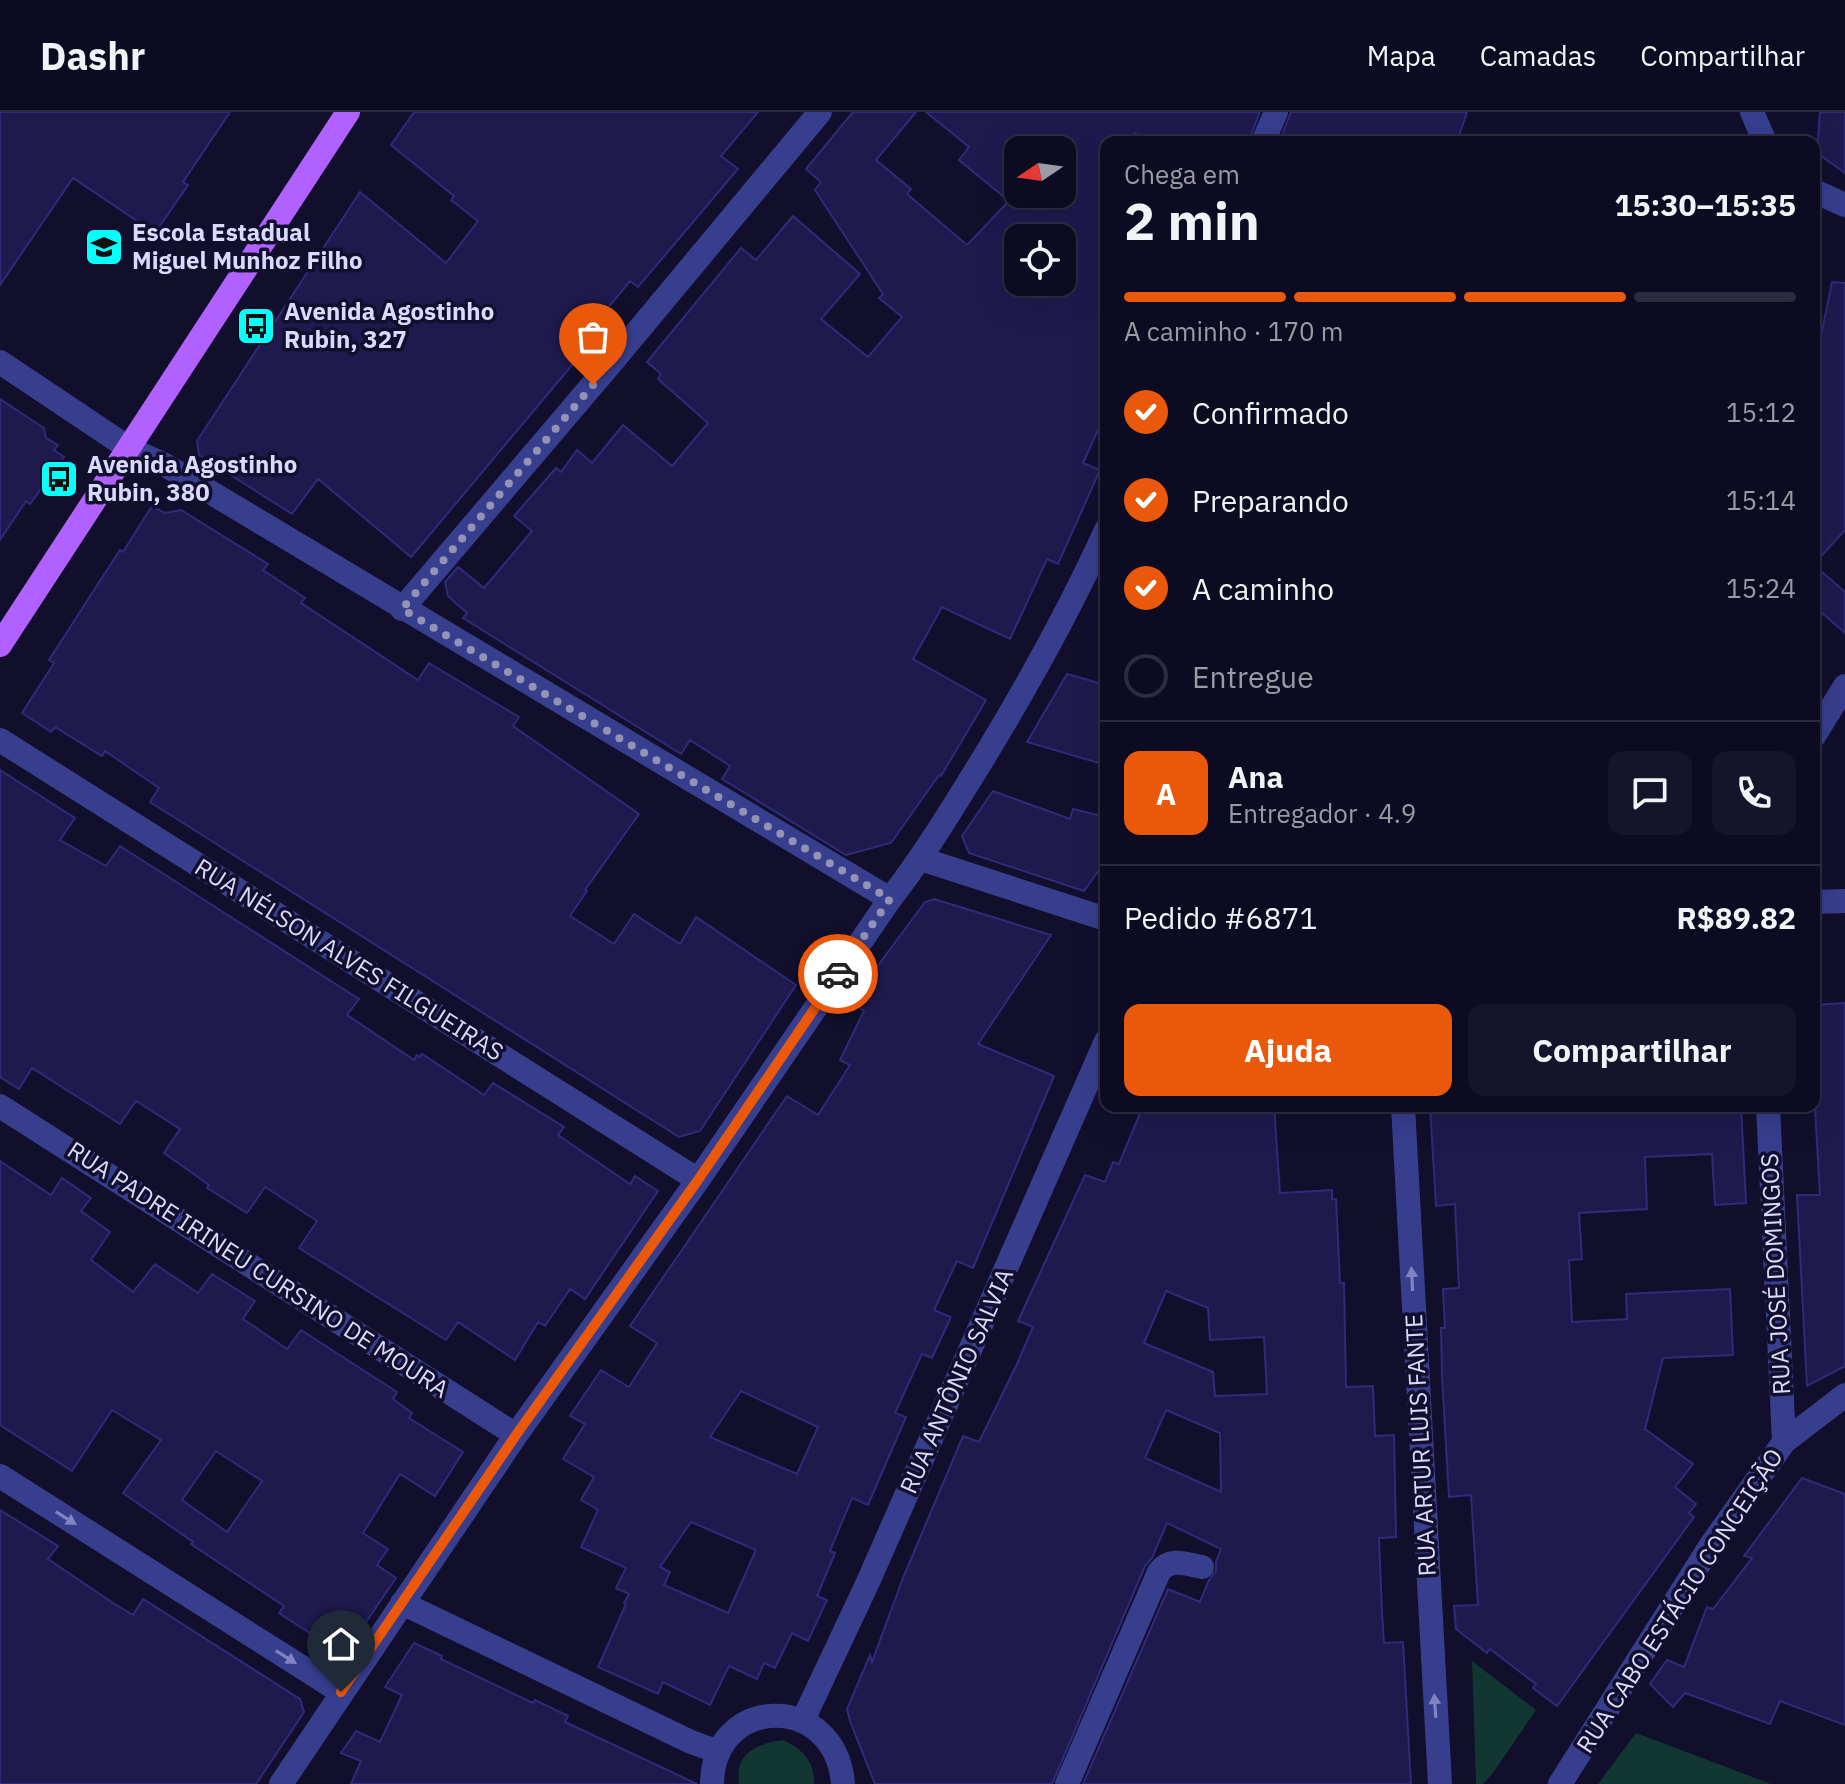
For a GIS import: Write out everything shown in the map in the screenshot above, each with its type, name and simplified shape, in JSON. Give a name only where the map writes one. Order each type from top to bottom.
[{"type":"main road","points":[[0,645],[348,112]]},
{"type":"street","points":[[402,609],[820,112]]},
{"type":"street","points":[[1266,136],[1276,112]]},
{"type":"street","points":[[1752,112],[1762,136]]},
{"type":"street","points":[[1820,194],[1845,205]]},
{"type":"street","points":[[0,362],[130,449],[165,465],[890,899]]},
{"type":"street","points":[[281,1784],[516,1435],[921,859],[1027,687],[1100,544]]},
{"type":"street","points":[[1820,726],[1845,686]]},
{"type":"street","name":"RUA NÉLSON ALVES FILGUEIRAS","points":[[0,740],[698,1180]]},
{"type":"street","points":[[921,859],[1100,917]]},
{"type":"street","points":[[1820,902],[1845,901]]},
{"type":"street","name":"RUA ANTÔNIO SALVIA","points":[[803,1720],[868,1582],[1100,1055]]},
{"type":"street","name":"RUA PADRE IRINEU CURSINO DE MOURA","points":[[0,1106],[516,1435]]},
{"type":"street","name":"RUA ARTUR LUIS FANTE","points":[[1403,1112],[1440,1784]]},
{"type":"street","name":"RUA JOSÉ DOMINGOS","points":[[1768,1112],[1784,1442]]},
{"type":"street","name":"RUA CABO ESTÁCIO CONCEIÇÃO","points":[[1560,1784],[1711,1545],[1784,1442],[1845,1395]]},
{"type":"street","points":[[0,1476],[341,1692]]},
{"type":"street","points":[[1067,1784],[1159,1572],[1171,1562],[1202,1567]]},
{"type":"street","points":[[402,1603],[691,1742],[719,1752]]},
{"type":"street","points":[[712,1784],[713,1766],[734,1732],[754,1719],[779,1715],[803,1720],[816,1728],[837,1752],[843,1784]]},
{"type":"green space","points":[[1472,1661],[1536,1710],[1483,1784],[1476,1784]]},
{"type":"green space","points":[[1636,1733],[1771,1784],[1598,1784]]},
{"type":"green space","points":[[782,1740],[806,1756],[814,1784],[739,1784],[740,1765],[749,1752]]},
{"type":"building","points":[[0,112],[230,112],[183,182],[188,185],[155,233],[73,178],[0,285]]},
{"type":"building","points":[[414,112],[758,112],[721,156],[738,169],[638,287],[630,281],[597,321],[604,327],[411,557],[318,479],[292,514],[199,455],[197,441],[360,192],[446,263],[478,221],[451,200],[454,196],[391,145]]},
{"type":"building","points":[[853,112],[916,112],[876,160],[911,189],[907,194],[967,245],[1004,206],[1076,208],[1076,136],[1004,136],[1004,197],[959,160],[969,147],[926,112],[1260,112],[1250,136],[1140,136],[1135,133],[1132,136],[1100,136],[1100,425],[1083,463],[1100,470],[1058,564],[1047,559],[1010,639],[942,607],[913,659],[986,700],[941,776],[891,843],[846,855],[722,779],[730,766],[690,740],[681,754],[463,618],[467,613],[448,596],[445,582],[458,567],[484,588],[532,531],[514,516],[556,468],[561,472],[577,450],[592,463],[623,425],[672,466],[708,423],[658,379],[661,374],[647,362],[741,248],[756,260],[793,216],[860,274],[821,319],[868,357],[902,317],[879,298],[883,294],[815,190],[821,182],[806,169]]},
{"type":"building","points":[[1291,112],[1467,112],[1459,136],[1281,136]]},
{"type":"building","points":[[1820,112],[1845,112],[1845,173],[1820,155]]},
{"type":"building","points":[[1832,282],[1845,283],[1845,530],[1820,557],[1820,341]]},
{"type":"building","points":[[0,399],[44,428],[46,438],[58,445],[54,450],[64,457],[30,504],[26,501],[0,540]]},
{"type":"building","points":[[152,506],[165,513],[181,510],[268,564],[263,570],[305,598],[301,603],[418,680],[429,663],[519,717],[513,726],[639,814],[570,916],[614,944],[634,914],[680,944],[696,917],[796,985],[700,1131],[679,1137],[150,802],[159,788],[105,751],[102,756],[55,727],[51,732],[22,713],[54,663],[49,660]]},
{"type":"building","points":[[1820,570],[1845,592],[1845,633],[1820,611]]},
{"type":"building","points":[[1067,674],[1100,683],[1100,763],[1027,742]]},
{"type":"building","points":[[0,770],[75,818],[60,840],[106,866],[120,846],[359,999],[347,1015],[414,1060],[422,1054],[484,1095],[493,1083],[564,1127],[558,1135],[630,1184],[635,1176],[658,1191],[585,1299],[570,1289],[545,1326],[538,1322],[515,1360],[458,1322],[446,1340],[299,1248],[317,1221],[265,1187],[247,1213],[207,1188],[209,1185],[164,1153],[180,1129],[136,1101],[120,1124],[32,1068],[19,1089],[0,1077]]},
{"type":"building","points":[[993,791],[1070,819],[1073,809],[1100,816],[1100,868],[1084,891],[969,853],[962,836]]},
{"type":"building","points":[[934,899],[1051,935],[978,1044],[1054,1076],[973,1268],[957,1261],[934,1310],[951,1317],[932,1358],[922,1354],[895,1413],[906,1417],[868,1505],[852,1498],[830,1551],[835,1553],[817,1596],[827,1600],[808,1641],[792,1633],[775,1668],[764,1663],[757,1679],[729,1666],[710,1705],[663,1682],[658,1694],[598,1667],[629,1594],[616,1588],[626,1568],[581,1547],[598,1510],[581,1500],[594,1477],[563,1459],[585,1424],[570,1416],[601,1370],[629,1387],[657,1343],[630,1326],[787,1096],[818,1115],[850,1065],[840,1060],[864,1011],[851,1002],[925,902]],"holes":[[[741,1391],[818,1427],[797,1474],[710,1437]],[[691,1522],[756,1550],[728,1613],[664,1585],[670,1572],[660,1567]]]},
{"type":"building","points":[[1845,1003],[1845,1366],[1807,1386],[1797,1195],[1820,1195],[1815,1112],[1820,1112],[1820,1005]]},
{"type":"building","points":[[1141,1112],[1274,1112],[1280,1193],[1332,1190],[1332,1199],[1336,1199],[1340,1283],[1344,1283],[1346,1387],[1373,1386],[1375,1436],[1394,1435],[1396,1537],[1379,1538],[1382,1613],[1384,1643],[1403,1642],[1411,1784],[1083,1784],[1168,1589],[1200,1602],[1216,1571],[1221,1549],[1167,1523],[1152,1558],[1145,1566],[1052,1784],[875,1784],[847,1709],[870,1655],[872,1662],[903,1578],[963,1436],[979,1442],[1017,1364],[1033,1327],[1018,1321],[1085,1175],[1105,1182],[1113,1162],[1119,1164]],"holes":[[[1166,1291],[1208,1308],[1210,1340],[1264,1337],[1267,1394],[1215,1396],[1213,1372],[1144,1343]],[[1166,1410],[1220,1433],[1221,1492],[1145,1458]]]},
{"type":"building","points":[[1430,1112],[1741,1112],[1746,1203],[1715,1205],[1712,1154],[1645,1157],[1647,1209],[1579,1213],[1582,1259],[1569,1260],[1572,1322],[1627,1319],[1626,1294],[1730,1289],[1733,1355],[1663,1358],[1645,1429],[1693,1464],[1675,1487],[1696,1504],[1689,1513],[1694,1517],[1557,1706],[1533,1688],[1536,1684],[1490,1649],[1487,1653],[1456,1629],[1454,1606],[1478,1605],[1471,1495],[1449,1497],[1442,1376],[1441,1328],[1445,1328],[1443,1289],[1459,1288],[1455,1204],[1436,1206]]},
{"type":"building","points":[[0,1161],[51,1195],[62,1178],[91,1198],[81,1211],[110,1232],[91,1260],[133,1292],[155,1264],[198,1293],[212,1274],[255,1301],[243,1319],[287,1349],[301,1330],[397,1392],[393,1399],[412,1413],[409,1418],[463,1452],[435,1496],[400,1474],[363,1533],[388,1549],[377,1565],[396,1578],[355,1638],[337,1626],[325,1643],[279,1613],[284,1606],[191,1544],[193,1542],[123,1493],[161,1440],[112,1410],[72,1471],[0,1425]],"holes":[[[216,1451],[262,1481],[227,1532],[182,1500]]]},
{"type":"building","points":[[1802,1478],[1845,1494],[1845,1725],[1780,1701],[1770,1724],[1685,1693],[1673,1707],[1650,1684],[1667,1660],[1684,1667],[1707,1607],[1713,1609],[1752,1558],[1744,1556]]},
{"type":"building","points":[[0,1510],[58,1546],[48,1559],[113,1603],[133,1615],[143,1599],[300,1699],[304,1712],[256,1784],[0,1784]]},
{"type":"building","points":[[414,1643],[533,1703],[535,1700],[568,1716],[565,1722],[697,1784],[351,1784],[361,1761],[341,1753],[356,1731],[380,1742],[402,1695],[385,1687]]},
{"type":"way so far","points":[[593,385],[402,609],[890,899],[838,974]]},
{"type":"place","name":"Escola Estadual Miguel Munhoz Filho","points":[[104,247]]},
{"type":"place","name":"Avenida Agostinho Rubin, 327","points":[[256,326]]},
{"type":"place","name":"Avenida Agostinho Rubin, 380","points":[[59,479]]},
{"type":"route","points":[[341,1692],[838,974]]}]
